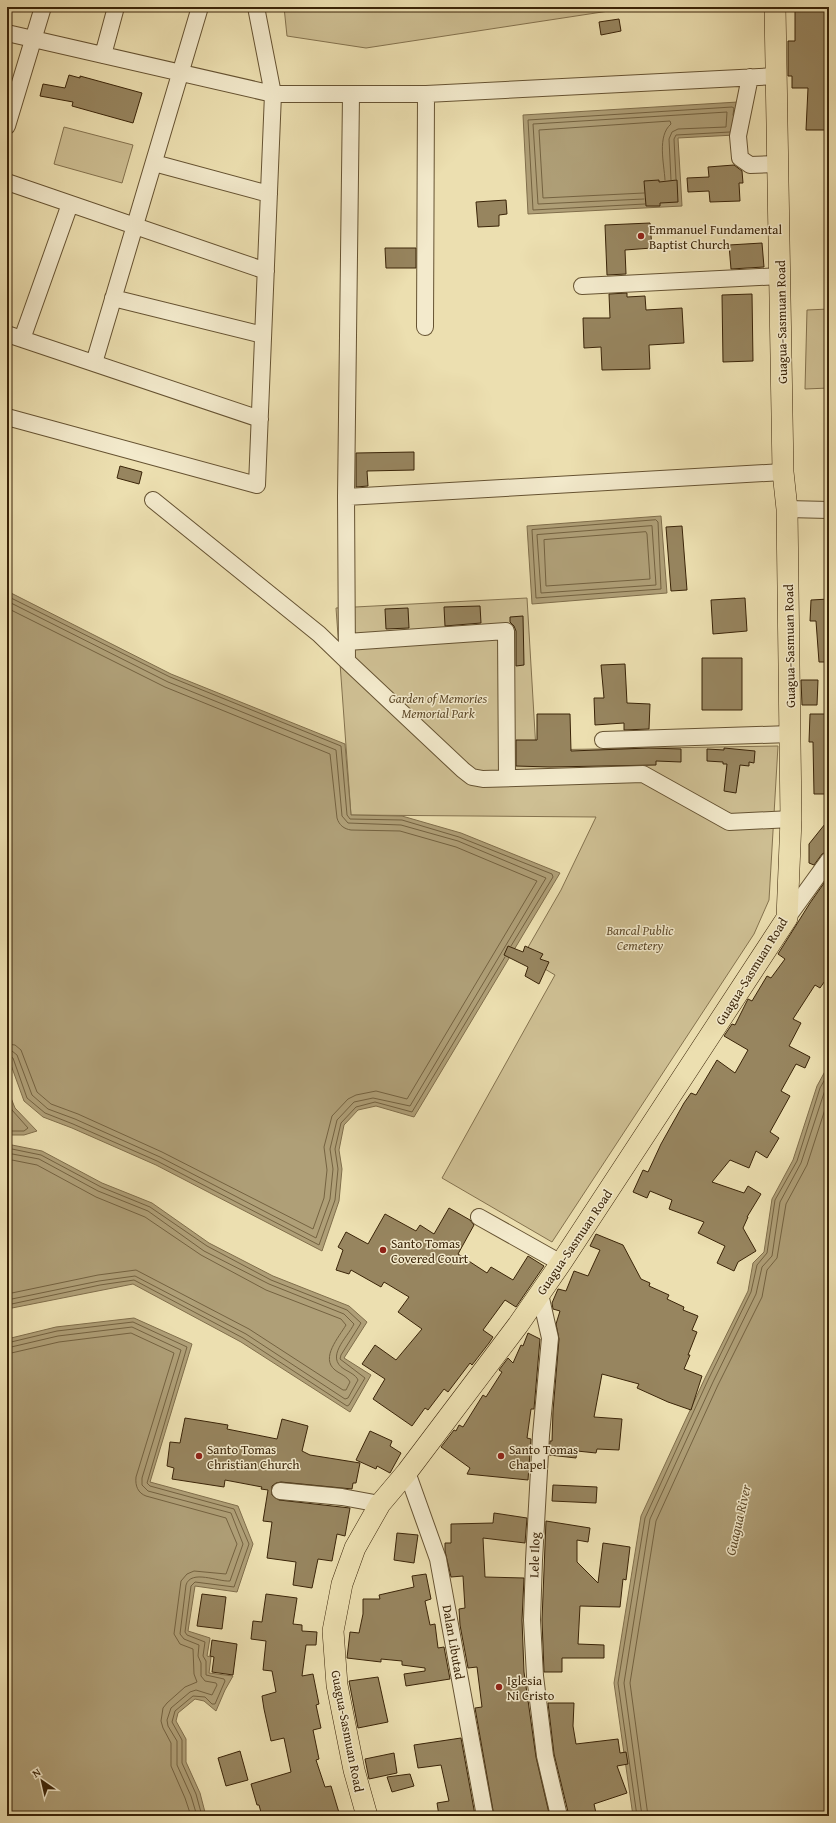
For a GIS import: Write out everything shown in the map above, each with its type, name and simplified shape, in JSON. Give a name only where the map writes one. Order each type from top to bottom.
[{"type":"main road","name":"Guagua-Sasmuan Road","points":[[367,1816],[354,1770],[337,1685],[333,1631],[342,1584],[355,1548],[380,1504],[407,1472],[540,1294],[787,918],[791,819],[790,734],[787,509],[783,472],[781,276],[775,7]]},
{"type":"street","points":[[7,126],[43,7]]},
{"type":"street","points":[[103,55],[116,7]]},
{"type":"street","points":[[94,363],[200,7]]},
{"type":"street","points":[[7,417],[257,485],[273,94],[256,7]]},
{"type":"street","points":[[7,33],[273,94],[426,94],[777,76]]},
{"type":"street","points":[[750,77],[738,136],[740,158],[750,165],[778,164]]},
{"type":"street","points":[[425,327],[426,94]]},
{"type":"street","points":[[347,661],[345,599],[351,95]]},
{"type":"street","points":[[154,163],[269,194]]},
{"type":"street","points":[[7,182],[266,271]]},
{"type":"street","points":[[22,340],[70,204]]},
{"type":"street","points":[[582,286],[781,276]]},
{"type":"street","points":[[114,298],[263,335]]},
{"type":"street","points":[[7,334],[260,419]]},
{"type":"street","points":[[346,497],[783,472]]},
{"type":"street","points":[[153,500],[319,634],[472,777],[483,779],[507,777],[643,774],[729,822],[791,819]]},
{"type":"street","points":[[787,509],[829,510]]},
{"type":"street","points":[[347,642],[506,631],[507,777]]},
{"type":"street","points":[[603,740],[790,734]]},
{"type":"street","points":[[787,918],[829,860]]},
{"type":"street","points":[[479,1217],[561,1263]]},
{"type":"street","name":"Lele Ilog","points":[[540,1294],[550,1338],[535,1529],[532,1620],[535,1676],[545,1756],[559,1816]]},
{"type":"street","name":"Dalan Libutad","points":[[407,1472],[438,1559],[486,1816]]},
{"type":"street","points":[[280,1491],[342,1497],[380,1504]]},
{"type":"green space","points":[[284,7],[635,7],[366,48],[287,36]]},
{"type":"green space","points":[[64,127],[133,145],[122,183],[54,164]]},
{"type":"green space","points":[[829,309],[829,388],[805,389],[807,310]]},
{"type":"green space","points":[[527,598],[536,750],[778,746],[769,900],[754,934],[552,1242],[442,1178],[555,975],[523,956],[561,890],[596,817],[351,815],[336,608]]},
{"type":"water","points":[[738,102],[735,135],[678,138],[682,206],[528,214],[523,115]]},
{"type":"water","points":[[661,516],[667,593],[532,604],[527,526]]},
{"type":"water","points":[[7,591],[171,674],[345,744],[351,815],[402,816],[461,833],[560,873],[414,1117],[376,1106],[358,1110],[344,1125],[339,1150],[342,1169],[339,1201],[322,1251],[156,1165],[72,1128],[43,1117],[24,1101],[7,1054]]},
{"type":"water","name":"Guagua River","points":[[829,1064],[829,1816],[633,1816],[614,1683],[641,1516],[705,1378],[748,1291],[753,1263],[764,1252],[772,1199],[793,1160],[817,1086]]},
{"type":"water","points":[[7,1088],[15,1108],[37,1131],[24,1135],[7,1135]]},
{"type":"water","points":[[7,1144],[42,1151],[102,1183],[152,1203],[209,1243],[273,1276],[349,1306],[367,1322],[344,1358],[371,1375],[350,1412],[241,1342],[133,1284],[7,1309]]},
{"type":"water","points":[[134,1318],[192,1344],[150,1482],[238,1506],[253,1544],[237,1592],[195,1586],[188,1631],[210,1638],[207,1656],[211,1657],[209,1673],[233,1676],[216,1711],[204,1701],[195,1699],[178,1713],[176,1721],[186,1739],[186,1762],[200,1793],[206,1816],[7,1816],[7,1339],[56,1327]]},
{"type":"building","points":[[795,7],[826,7],[825,42],[829,42],[829,130],[806,130],[808,88],[792,88],[792,76],[788,76],[788,41],[795,41]]},
{"type":"building","points":[[619,19],[621,31],[601,35],[599,22]]},
{"type":"building","points":[[69,75],[80,78],[80,76],[142,93],[133,123],[72,106],[73,102],[40,96],[43,84],[65,88]]},
{"type":"building","points":[[734,165],[742,171],[743,183],[739,183],[740,201],[710,202],[709,191],[688,192],[687,178],[709,177],[708,167]]},
{"type":"building","points":[[659,180],[659,182],[677,180],[678,202],[660,203],[660,206],[646,206],[644,181]]},
{"type":"building","points":[[506,200],[507,214],[499,215],[499,226],[478,227],[476,202]]},
{"type":"building","points":[[650,223],[652,248],[625,250],[626,274],[607,275],[605,225]]},
{"type":"building","points":[[762,243],[764,267],[731,269],[729,245]]},
{"type":"building","points":[[385,248],[416,248],[416,268],[386,268]]},
{"type":"building","points":[[627,293],[627,297],[645,296],[646,310],[682,308],[684,343],[649,345],[650,369],[602,370],[601,347],[584,348],[583,318],[610,318],[609,294]]},
{"type":"building","points":[[752,294],[753,361],[723,362],[722,295]]},
{"type":"building","points":[[414,452],[414,470],[367,471],[368,486],[356,487],[356,453]]},
{"type":"building","points":[[120,466],[142,472],[139,484],[117,478]]},
{"type":"building","points":[[682,526],[687,590],[671,591],[666,527]]},
{"type":"building","points":[[745,598],[747,631],[713,634],[711,600]]},
{"type":"building","points":[[829,599],[829,662],[819,662],[816,621],[810,621],[811,600]]},
{"type":"building","points":[[480,606],[481,623],[445,626],[444,607]]},
{"type":"building","points":[[408,608],[409,628],[386,629],[385,609]]},
{"type":"building","points":[[523,616],[524,665],[516,666],[516,631],[510,622],[510,617]]},
{"type":"building","points":[[702,658],[742,658],[742,710],[702,710]]},
{"type":"building","points":[[625,664],[627,703],[650,704],[649,729],[624,730],[624,723],[595,725],[594,698],[604,698],[601,665]]},
{"type":"building","points":[[801,680],[818,680],[817,705],[802,705]]},
{"type":"building","points":[[537,714],[570,714],[571,751],[649,748],[681,749],[681,762],[656,761],[656,765],[550,767],[516,766],[516,740],[537,740]]},
{"type":"building","points":[[810,714],[829,714],[829,794],[814,794],[813,742],[809,742]]},
{"type":"building","points":[[724,748],[755,751],[754,763],[749,762],[749,766],[740,765],[736,793],[724,791],[727,764],[723,764],[723,762],[707,761],[707,749],[724,750]]},
{"type":"building","points":[[829,819],[829,851],[822,854],[814,865],[809,863],[809,844]]},
{"type":"building","points":[[829,876],[829,975],[820,988],[815,985],[793,1019],[801,1023],[789,1046],[810,1057],[805,1068],[796,1064],[781,1091],[790,1096],[770,1132],[779,1138],[767,1158],[756,1151],[749,1168],[730,1160],[712,1182],[744,1193],[748,1186],[761,1194],[747,1217],[743,1228],[756,1251],[738,1262],[734,1271],[717,1263],[725,1246],[698,1233],[704,1222],[669,1209],[672,1200],[650,1191],[647,1198],[633,1192],[643,1170],[648,1172],[661,1144],[684,1103],[691,1093],[696,1095],[717,1060],[735,1073],[748,1050],[724,1036],[732,1024],[735,1025],[748,999],[752,1001],[767,976],[771,978],[785,959],[778,954]]},
{"type":"building","points":[[508,946],[523,952],[525,946],[543,954],[540,959],[549,962],[539,984],[525,976],[528,967],[504,955]]},
{"type":"building","points":[[449,1208],[470,1220],[474,1225],[458,1254],[487,1273],[491,1267],[513,1280],[528,1256],[544,1266],[516,1307],[505,1300],[483,1330],[493,1337],[489,1343],[472,1365],[470,1363],[448,1392],[444,1389],[428,1410],[425,1408],[412,1426],[373,1399],[385,1379],[362,1364],[375,1345],[396,1360],[422,1329],[398,1312],[409,1297],[384,1282],[381,1287],[351,1270],[349,1274],[336,1270],[343,1250],[338,1247],[346,1232],[368,1244],[385,1214],[416,1231],[420,1225],[434,1234]]},
{"type":"building","points":[[596,1234],[623,1245],[641,1279],[650,1283],[649,1286],[669,1295],[667,1299],[684,1307],[683,1310],[698,1316],[692,1330],[697,1332],[684,1369],[702,1376],[691,1410],[668,1402],[637,1388],[639,1384],[602,1374],[594,1417],[622,1419],[619,1450],[597,1449],[596,1453],[577,1451],[576,1458],[549,1455],[550,1441],[552,1441],[559,1339],[556,1324],[560,1311],[553,1309],[552,1303],[558,1289],[566,1291],[574,1271],[588,1276],[600,1250],[590,1246]]},
{"type":"building","points":[[528,1333],[540,1339],[534,1409],[531,1409],[527,1438],[531,1439],[528,1480],[467,1474],[470,1468],[441,1447],[454,1430],[456,1431],[459,1425],[463,1427],[483,1395],[486,1397],[502,1372],[499,1370],[508,1358],[513,1363],[521,1345],[523,1346]]},
{"type":"building","points":[[185,1418],[228,1425],[227,1429],[277,1439],[282,1419],[308,1426],[302,1451],[310,1455],[360,1463],[356,1483],[353,1483],[352,1489],[281,1482],[272,1486],[272,1495],[279,1500],[350,1508],[345,1536],[337,1534],[332,1561],[318,1559],[312,1588],[293,1585],[296,1562],[267,1558],[272,1522],[263,1521],[268,1490],[261,1489],[262,1487],[225,1480],[224,1487],[172,1479],[174,1468],[167,1466],[170,1442],[180,1443]]},
{"type":"building","points":[[370,1431],[392,1441],[390,1446],[401,1453],[390,1473],[377,1466],[376,1469],[356,1460]]},
{"type":"building","points":[[553,1485],[597,1487],[596,1503],[552,1501]]},
{"type":"building","points":[[494,1513],[527,1518],[525,1543],[483,1538],[485,1577],[524,1578],[522,1620],[524,1672],[536,1757],[549,1813],[537,1816],[494,1816],[475,1708],[482,1707],[477,1667],[468,1668],[460,1625],[459,1609],[465,1608],[463,1576],[451,1577],[445,1551],[445,1543],[451,1543],[451,1524],[493,1523]]},
{"type":"building","points":[[546,1521],[590,1528],[588,1542],[577,1540],[577,1562],[598,1583],[603,1543],[630,1547],[626,1580],[623,1579],[620,1607],[580,1606],[578,1644],[604,1645],[604,1658],[562,1658],[562,1672],[544,1672],[542,1620]]},
{"type":"building","points":[[397,1533],[418,1535],[414,1563],[394,1560]]},
{"type":"building","points":[[426,1574],[431,1599],[425,1601],[430,1625],[435,1624],[438,1648],[444,1647],[450,1679],[406,1686],[404,1674],[425,1671],[425,1668],[402,1665],[402,1661],[381,1659],[381,1662],[347,1658],[350,1632],[359,1633],[363,1614],[363,1599],[380,1599],[379,1595],[414,1587],[412,1576]]},
{"type":"building","points":[[202,1594],[226,1597],[222,1629],[197,1626]]},
{"type":"building","points":[[266,1594],[297,1598],[293,1624],[302,1625],[302,1631],[317,1632],[316,1645],[306,1645],[302,1676],[313,1674],[319,1704],[316,1705],[321,1728],[313,1730],[319,1759],[316,1760],[325,1787],[331,1786],[340,1816],[262,1816],[259,1805],[257,1805],[251,1784],[291,1772],[284,1738],[271,1741],[264,1709],[262,1696],[276,1692],[272,1671],[263,1670],[266,1641],[251,1639],[253,1621],[262,1622]]},
{"type":"building","points":[[212,1640],[237,1644],[233,1675],[212,1672],[214,1657],[210,1656]]},
{"type":"building","points":[[378,1677],[388,1722],[358,1728],[349,1681]]},
{"type":"building","points":[[548,1703],[574,1703],[573,1726],[576,1744],[618,1739],[620,1753],[626,1752],[628,1764],[617,1766],[627,1793],[594,1804],[596,1813],[569,1816],[554,1754]]},
{"type":"building","points":[[461,1738],[475,1815],[439,1816],[437,1803],[449,1801],[441,1765],[418,1768],[414,1745]]},
{"type":"building","points":[[240,1751],[248,1780],[226,1786],[218,1758]]},
{"type":"building","points":[[394,1753],[397,1773],[369,1779],[365,1759]]},
{"type":"building","points":[[410,1774],[414,1786],[392,1792],[387,1777]]},
{"type":"place","name":"Emmanuel Fundamental Baptist Church","points":[[641,236]]},
{"type":"place","name":"Santo Tomas Covered Court","points":[[383,1250]]},
{"type":"place","name":"Santo Tomas Christian Church","points":[[199,1456]]},
{"type":"place","name":"Santo Tomas Chapel","points":[[501,1456]]},
{"type":"place","name":"Iglesia Ni Cristo","points":[[499,1687]]},
{"type":"park label","name":"Garden of Memories Memorial Park","points":[[438,706]]},
{"type":"park label","name":"Bancal Public Cemetery","points":[[640,938]]}]
